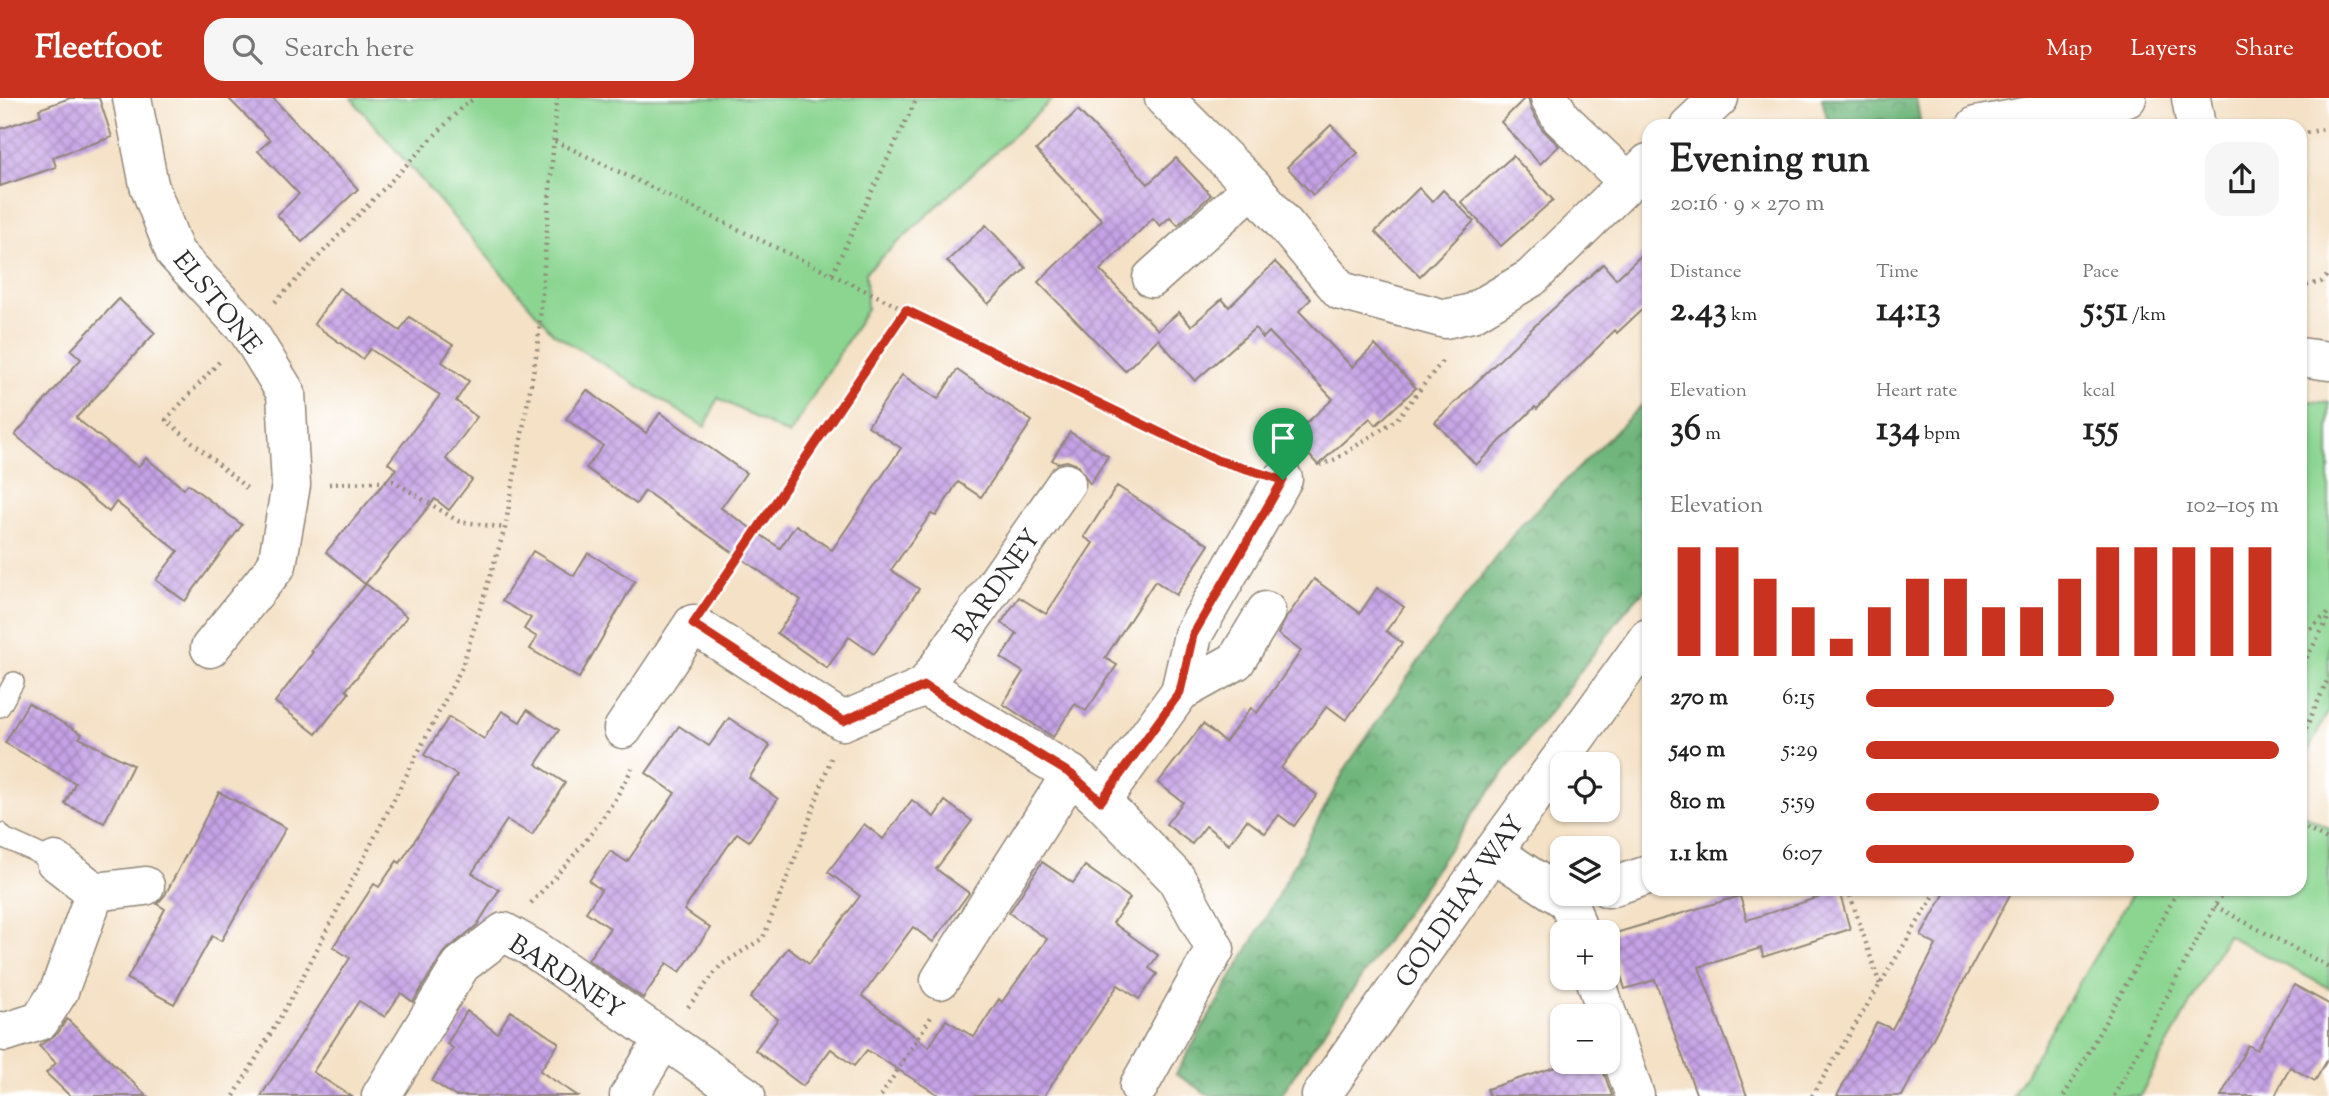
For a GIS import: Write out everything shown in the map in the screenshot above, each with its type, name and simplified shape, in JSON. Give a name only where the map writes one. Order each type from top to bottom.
[{"type":"street","name":"ELSTONE","points":[[132,98],[149,186],[174,253],[247,331],[286,393],[288,503],[277,565],[210,648]]},
{"type":"street","points":[[1164,98],[1253,187],[1341,291],[1445,319],[1472,313],[1531,278],[1638,172],[1561,118],[1550,98]]},
{"type":"street","points":[[1697,119],[1720,98]]},
{"type":"street","points":[[1964,98],[1968,119]]},
{"type":"street","points":[[2014,119],[2127,98]]},
{"type":"street","points":[[2191,98],[2195,119]]},
{"type":"street","points":[[1152,278],[1253,187]]},
{"type":"street","points":[[2307,357],[2329,361]]},
{"type":"street","points":[[1101,801],[1180,692],[1193,635],[1283,480]]},
{"type":"street","name":"BARDNEY","points":[[925,686],[1066,483]]},
{"type":"street","points":[[1180,692],[1236,661],[1266,611]]},
{"type":"street","points":[[623,729],[693,624],[843,721],[925,686],[1071,774],[1176,878],[1215,949],[1141,1093]]},
{"type":"street","name":"GOLDHAY WAY","points":[[1321,1096],[1642,646]]},
{"type":"street","points":[[940,980],[1071,774]]},
{"type":"street","points":[[1493,852],[1580,910]]},
{"type":"street","points":[[55,861],[95,892],[145,886]]},
{"type":"street","points":[[1620,884],[1642,877]]},
{"type":"street","points":[[0,1031],[6,1032],[40,1021],[58,991],[95,892]]},
{"type":"street","name":"BARDNEY","points":[[381,1096],[460,965],[504,932],[534,949],[746,1096]]},
{"type":"street","points":[[629,1096],[663,1040]]},
{"type":"street","points":[[1620,1052],[1635,1096]]},
{"type":"lane","points":[[0,708],[14,682]]},
{"type":"lane","points":[[0,833],[4,838],[55,861]]},
{"type":"path","points":[[475,98],[463,106],[166,419],[288,503],[393,481],[458,521],[505,528]]},
{"type":"path","points":[[234,1096],[295,992],[462,667],[505,528],[538,345],[557,98]]},
{"type":"path","points":[[832,274],[917,98]]},
{"type":"path","points":[[2307,133],[2329,128]]},
{"type":"path","points":[[555,141],[1217,460],[1283,480],[1336,459],[1396,419],[1441,363],[1445,319]]},
{"type":"path","points":[[2307,285],[2321,282],[2329,274]]},
{"type":"path","points":[[693,624],[906,310]]},
{"type":"path","points":[[2307,632],[2329,614]]},
{"type":"path","points":[[2307,656],[2329,614]]},
{"type":"path","points":[[2307,726],[2329,677]]},
{"type":"path","points":[[663,1040],[721,965],[763,938],[802,841],[843,721]]},
{"type":"path","points":[[504,932],[573,857],[622,789],[636,760],[623,729]]},
{"type":"path","points":[[2307,829],[2329,841]]},
{"type":"path","points":[[1851,896],[1880,985]]},
{"type":"path","points":[[1812,1096],[1934,896]]},
{"type":"path","points":[[2064,1096],[2175,896]]},
{"type":"path","points":[[2114,1096],[2220,896]]},
{"type":"path","points":[[2215,906],[2329,967]]},
{"type":"path","points":[[881,1096],[945,993],[940,980]]},
{"type":"green space","points":[[351,98],[1054,98],[866,272],[867,309],[789,435],[718,398],[705,427],[553,333]]},
{"type":"green space","points":[[1822,98],[1916,98],[1920,119],[1827,119]]},
{"type":"green space","points":[[2307,401],[2329,403],[2329,709],[2307,754]]},
{"type":"green space","points":[[1642,405],[1642,593],[1476,810],[1280,1096],[1210,1096],[1176,1074],[1264,921],[1347,766],[1440,630],[1520,526]]},
{"type":"green space","points":[[2307,817],[2329,828],[2329,988],[2227,935],[2140,1096],[2012,1096],[2131,896],[2307,896]]},
{"type":"building","points":[[70,98],[99,98],[112,137],[53,157],[56,167],[0,186],[0,129],[41,115],[39,109]]},
{"type":"building","points":[[228,98],[273,98],[358,189],[302,242],[277,215],[299,194],[258,151],[270,140]]},
{"type":"building","points":[[1528,98],[1542,129],[1559,146],[1540,164],[1501,122]]},
{"type":"building","points":[[1078,110],[1148,184],[1176,158],[1211,195],[1178,225],[1170,217],[1160,226],[1153,218],[1100,270],[1158,330],[1179,312],[1191,326],[1222,299],[1229,307],[1275,262],[1311,299],[1299,311],[1352,367],[1375,345],[1416,388],[1376,425],[1370,418],[1318,465],[1292,436],[1333,399],[1269,332],[1263,338],[1255,328],[1195,381],[1158,339],[1125,371],[1038,282],[1102,220],[1036,150]]},
{"type":"building","points":[[1331,125],[1358,153],[1313,195],[1287,167]]},
{"type":"building","points":[[1513,156],[1553,200],[1501,246],[1461,202]]},
{"type":"building","points":[[1419,188],[1432,202],[1443,190],[1474,221],[1420,276],[1375,232]]},
{"type":"building","points":[[986,225],[1026,268],[988,304],[947,261]]},
{"type":"building","points":[[1642,255],[1642,310],[1617,333],[1615,330],[1537,409],[1535,407],[1476,465],[1435,422],[1603,264],[1616,279]]},
{"type":"building","points":[[339,288],[400,331],[409,317],[453,345],[442,362],[469,381],[456,401],[477,417],[446,459],[472,480],[449,510],[435,499],[365,584],[326,552],[396,469],[388,463],[440,395],[370,349],[362,359],[314,324]]},
{"type":"building","points":[[119,299],[155,333],[76,418],[138,467],[146,458],[184,489],[188,484],[242,525],[185,601],[156,580],[178,551],[116,502],[109,512],[15,435],[81,359],[71,350]]},
{"type":"building","points":[[957,370],[1032,421],[981,497],[958,482],[936,516],[931,514],[891,570],[919,589],[874,654],[849,637],[827,668],[777,633],[801,600],[645,491],[636,504],[586,468],[603,446],[566,419],[587,390],[646,433],[660,413],[746,473],[721,508],[780,548],[796,525],[832,550],[901,448],[868,426],[902,375],[938,399]]},
{"type":"building","points":[[1070,432],[1108,456],[1090,484],[1078,465],[1052,460]]},
{"type":"building","points":[[1117,486],[1209,545],[1176,595],[1155,581],[1105,658],[1117,665],[1086,711],[1075,704],[1053,737],[1003,704],[1023,672],[1001,658],[1017,634],[1001,623],[1019,597],[1046,614],[1093,543],[1084,537]]},
{"type":"building","points":[[533,551],[574,576],[588,553],[635,581],[579,678],[530,649],[537,637],[524,629],[531,618],[502,601]]},
{"type":"building","points":[[1314,579],[1360,613],[1377,588],[1404,607],[1386,631],[1402,643],[1346,720],[1327,706],[1281,768],[1317,795],[1294,826],[1279,815],[1265,833],[1247,820],[1229,844],[1206,826],[1192,844],[1166,824],[1183,802],[1158,783],[1203,724],[1225,742],[1251,708],[1257,713],[1301,651],[1278,634]]},
{"type":"building","points":[[366,584],[407,617],[346,690],[349,693],[316,734],[275,702],[313,652],[311,651]]},
{"type":"building","points":[[28,703],[82,734],[79,738],[133,765],[104,823],[65,804],[75,783],[5,743]]},
{"type":"building","points":[[527,710],[559,730],[536,764],[565,783],[532,835],[507,820],[472,873],[499,890],[477,925],[443,953],[413,1002],[401,993],[385,1017],[359,1001],[313,1072],[351,1096],[261,1096],[350,958],[333,947],[374,884],[379,887],[397,861],[400,863],[457,775],[424,755],[449,717],[484,739],[502,711],[520,722]]},
{"type":"building","points":[[729,718],[770,746],[749,778],[778,799],[749,841],[737,833],[684,910],[710,928],[680,972],[667,963],[643,998],[588,960],[610,928],[586,912],[601,890],[589,881],[610,851],[627,862],[675,793],[646,773],[679,726],[709,746]]},
{"type":"building","points":[[219,792],[286,828],[221,941],[212,936],[174,1004],[127,979],[165,909],[157,904],[165,895]]},
{"type":"building","points":[[912,800],[934,817],[945,801],[972,821],[936,869],[969,893],[933,942],[913,927],[862,996],[929,1047],[946,1020],[974,1037],[999,999],[1002,1002],[1047,939],[1009,913],[1042,862],[1073,883],[1085,866],[1130,898],[1113,923],[1158,955],[1149,968],[1157,974],[1139,999],[1118,985],[1044,1096],[940,1096],[867,1050],[854,1066],[831,1049],[803,1086],[755,1050],[778,1019],[750,998],[788,948],[809,964],[860,896],[828,872],[864,824],[883,839]]},
{"type":"building","points":[[1740,896],[1747,920],[1823,896],[1840,896],[1850,929],[1763,957],[1761,948],[1699,967],[1747,1096],[1697,1096],[1655,980],[1625,989],[1620,972],[1620,932]]},
{"type":"building","points":[[1943,896],[2009,896],[1902,1096],[1837,1096],[1877,1022],[1892,1029],[1936,945],[1921,936]]},
{"type":"building","points":[[2294,985],[2329,1004],[2329,1057],[2315,1081],[2290,1067],[2275,1096],[2221,1096],[2248,1045],[2257,1050]]},
{"type":"building","points":[[467,1011],[497,1033],[511,1011],[559,1043],[540,1071],[578,1096],[455,1096],[432,1081],[453,1048],[447,1044]]},
{"type":"building","points":[[67,1019],[147,1096],[70,1096],[46,1073],[56,1063],[39,1046],[58,1033]]},
{"type":"building","points":[[1550,1069],[1550,1074],[1604,1074],[1612,1096],[1489,1096],[1487,1089]]},
{"type":"route","points":[[906,310],[1217,460],[1283,480],[1193,635],[1180,692],[1101,801],[1071,774],[925,686],[843,721],[693,624],[906,310]]}]
